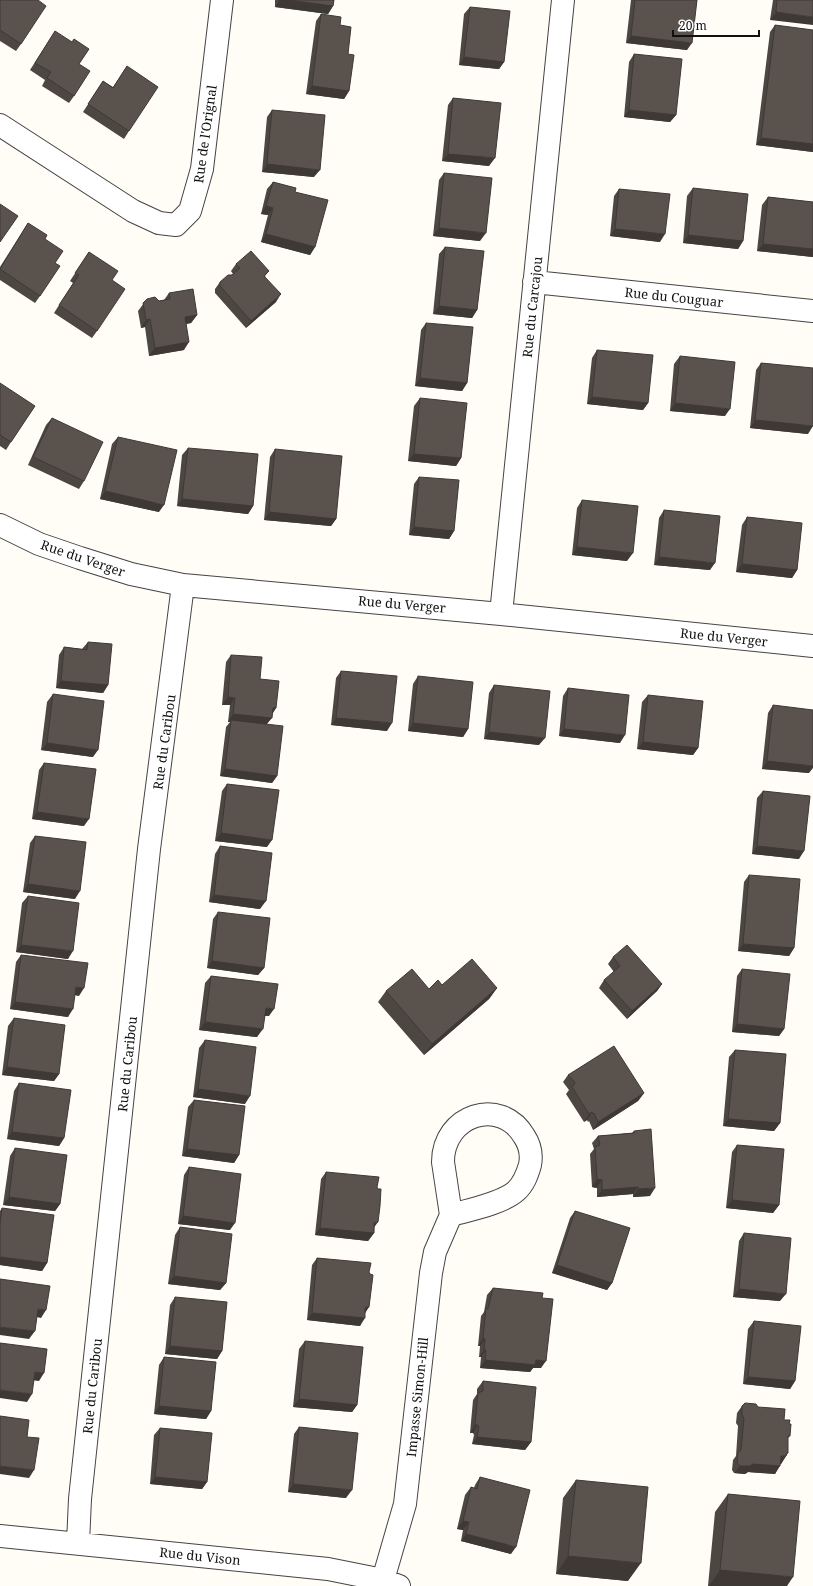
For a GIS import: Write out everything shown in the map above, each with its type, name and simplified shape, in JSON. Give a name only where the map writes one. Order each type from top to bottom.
[{"type":"street","name":"Rue de l'Orignal","points":[[0,125],[133,211],[159,223],[176,225],[190,211],[202,169],[222,0]]},
{"type":"street","name":"Rue du Carcajou","points":[[501,614],[563,0]]},
{"type":"street","name":"Rue du Couguar","points":[[534,282],[813,312]]},
{"type":"street","name":"Rue du Verger","points":[[0,524],[38,544],[80,558],[131,574],[183,585],[501,614],[813,646]]},
{"type":"street","name":"Rue du Caribou","points":[[78,1543],[80,1498],[148,857],[183,585]]},
{"type":"street","points":[[481,1114],[495,1115],[511,1121],[521,1130],[529,1143],[531,1159],[527,1177],[517,1191],[506,1198],[451,1215],[443,1162],[443,1153],[448,1137],[454,1128],[466,1119],[481,1114]]},
{"type":"street","name":"Impasse Simon-Hill","points":[[391,1583],[405,1504],[431,1273],[435,1252],[451,1215]]},
{"type":"street","name":"Rue du Vison","points":[[0,1536],[328,1569],[391,1583]]},
{"type":"building","points":[[0,0],[38,0],[46,6],[21,44],[0,30]]},
{"type":"building","points":[[287,0],[334,0],[333,6]]},
{"type":"building","points":[[635,0],[697,0],[692,43],[631,36]]},
{"type":"building","points":[[777,0],[813,0],[813,17],[776,12]]},
{"type":"building","points":[[470,7],[510,11],[504,62],[464,57]]},
{"type":"building","points":[[321,14],[341,17],[340,25],[351,27],[348,54],[354,55],[349,91],[312,86]]},
{"type":"building","points":[[775,25],[813,30],[813,144],[761,138]]},
{"type":"building","points":[[55,31],[72,42],[74,39],[89,49],[79,64],[90,71],[74,96],[47,78],[51,72],[35,63]]},
{"type":"building","points":[[634,54],[682,59],[676,115],[629,110]]},
{"type":"building","points":[[127,66],[158,87],[129,131],[88,104],[103,81],[113,88]]},
{"type":"building","points":[[453,98],[501,103],[495,158],[448,154]]},
{"type":"building","points":[[272,110],[325,115],[320,170],[267,164]]},
{"type":"building","points":[[444,173],[492,178],[486,233],[439,228]]},
{"type":"building","points":[[273,182],[296,188],[295,192],[328,200],[315,247],[266,234],[273,208],[266,206]]},
{"type":"building","points":[[693,188],[748,194],[743,241],[688,235]]},
{"type":"building","points":[[619,189],[670,194],[665,234],[615,229]]},
{"type":"building","points":[[768,197],[813,202],[813,249],[763,244]]},
{"type":"building","points":[[0,204],[18,216],[0,242]]},
{"type":"building","points":[[28,223],[47,235],[45,239],[63,251],[55,263],[60,266],[40,296],[0,269]]},
{"type":"building","points":[[445,247],[484,251],[477,310],[439,306]]},
{"type":"building","points":[[251,251],[269,271],[264,276],[281,294],[251,321],[220,286],[220,282],[240,268],[236,264]]},
{"type":"building","points":[[89,252],[118,271],[112,280],[125,289],[97,331],[59,305],[79,275],[75,273]]},
{"type":"building","points":[[193,289],[197,315],[185,317],[189,342],[155,348],[150,319],[146,320],[143,303],[147,299],[155,297],[159,301],[170,299],[169,293]]},
{"type":"building","points":[[426,323],[473,327],[467,383],[420,378]]},
{"type":"building","points":[[597,350],[653,355],[648,403],[592,397]]},
{"type":"building","points":[[680,356],[735,362],[730,409],[675,403]]},
{"type":"building","points":[[761,363],[813,368],[813,426],[755,420]]},
{"type":"building","points":[[0,383],[35,406],[11,442],[0,435]]},
{"type":"building","points":[[420,398],[467,403],[461,458],[414,454]]},
{"type":"building","points":[[52,418],[103,442],[84,481],[33,457]]},
{"type":"building","points":[[118,437],[177,450],[164,505],[105,491]]},
{"type":"building","points":[[188,448],[258,454],[253,506],[182,499]]},
{"type":"building","points":[[275,449],[342,456],[336,519],[269,512]]},
{"type":"building","points":[[419,477],[459,480],[454,531],[414,527]]},
{"type":"building","points":[[582,500],[638,506],[633,553],[577,547]]},
{"type":"building","points":[[664,510],[720,516],[715,563],[659,557]]},
{"type":"building","points":[[747,517],[802,523],[797,570],[742,564]]},
{"type":"building","points":[[88,642],[112,644],[108,685],[61,681],[64,647],[87,650]]},
{"type":"building","points":[[231,655],[262,657],[260,679],[279,681],[276,708],[273,708],[272,718],[233,714],[235,698],[228,697]]},
{"type":"building","points":[[341,671],[397,676],[392,723],[336,718]]},
{"type":"building","points":[[418,676],[473,682],[468,729],[413,723]]},
{"type":"building","points":[[494,685],[550,691],[545,738],[489,732]]},
{"type":"building","points":[[568,688],[629,695],[625,735],[564,729]]},
{"type":"building","points":[[53,694],[104,701],[98,750],[47,743]]},
{"type":"building","points":[[648,695],[703,701],[698,748],[643,742]]},
{"type":"building","points":[[773,705],[813,710],[813,766],[767,761]]},
{"type":"building","points":[[231,720],[283,726],[277,776],[225,769]]},
{"type":"building","points":[[44,763],[96,769],[89,819],[37,812]]},
{"type":"building","points":[[227,784],[279,790],[272,840],[221,833]]},
{"type":"building","points":[[763,791],[810,796],[804,851],[757,846]]},
{"type":"building","points":[[35,836],[86,842],[80,891],[28,884]]},
{"type":"building","points":[[220,846],[272,853],[266,901],[214,895]]},
{"type":"building","points":[[749,875],[800,879],[794,948],[743,944]]},
{"type":"building","points":[[28,896],[79,903],[73,951],[21,945]]},
{"type":"building","points":[[218,912],[270,918],[264,968],[212,961]]},
{"type":"building","points":[[627,945],[662,984],[632,1011],[604,980],[620,966],[613,957]]},
{"type":"building","points":[[21,955],[88,963],[84,988],[76,987],[73,1009],[15,1002]]},
{"type":"building","points":[[472,959],[497,988],[432,1044],[386,991],[412,969],[429,989],[438,980],[442,985]]},
{"type":"building","points":[[742,969],[790,974],[784,1029],[737,1024]]},
{"type":"building","points":[[211,976],[278,984],[274,1009],[266,1008],[263,1029],[205,1022]]},
{"type":"building","points":[[14,1018],[65,1025],[59,1074],[7,1067]]},
{"type":"building","points":[[205,1040],[256,1047],[250,1096],[198,1089]]},
{"type":"building","points":[[614,1046],[644,1093],[598,1122],[594,1113],[593,1114],[592,1112],[589,1114],[572,1087],[575,1082],[568,1075]]},
{"type":"building","points":[[735,1050],[786,1054],[780,1123],[728,1119]]},
{"type":"building","points":[[19,1083],[71,1090],[64,1138],[12,1132]]},
{"type":"building","points":[[194,1100],[245,1106],[239,1155],[187,1149]]},
{"type":"building","points":[[651,1129],[655,1188],[638,1189],[638,1187],[602,1190],[602,1180],[597,1179],[595,1147],[600,1145],[598,1136],[634,1133],[634,1131]]},
{"type":"building","points":[[737,1145],[784,1149],[779,1205],[732,1200]]},
{"type":"building","points":[[15,1148],[67,1155],[60,1204],[9,1197]]},
{"type":"building","points":[[189,1167],[241,1174],[235,1223],[183,1216]]},
{"type":"building","points":[[326,1172],[379,1177],[377,1187],[378,1189],[381,1189],[380,1206],[378,1222],[374,1223],[374,1233],[320,1228]]},
{"type":"building","points":[[2,1208],[54,1215],[47,1263],[0,1257],[0,1224]]},
{"type":"building","points":[[575,1211],[630,1228],[612,1283],[557,1265]]},
{"type":"building","points":[[180,1227],[232,1234],[226,1283],[174,1276]]},
{"type":"building","points":[[744,1233],[791,1238],[786,1294],[739,1289]]},
{"type":"building","points":[[317,1258],[371,1263],[369,1272],[373,1275],[369,1307],[366,1307],[365,1309],[365,1318],[312,1313]]},
{"type":"building","points":[[0,1279],[50,1286],[46,1310],[38,1309],[35,1331],[0,1327]]},
{"type":"building","points":[[493,1288],[543,1293],[542,1298],[553,1299],[546,1361],[536,1360],[535,1365],[485,1360],[485,1339],[483,1338],[486,1308],[488,1309]]},
{"type":"building","points":[[175,1297],[227,1302],[222,1351],[170,1346]]},
{"type":"building","points":[[754,1321],[801,1326],[795,1381],[748,1377]]},
{"type":"building","points":[[305,1341],[363,1347],[357,1405],[299,1399]]},
{"type":"building","points":[[0,1343],[47,1349],[44,1373],[35,1372],[32,1394],[0,1390]]},
{"type":"building","points":[[164,1357],[216,1362],[211,1411],[159,1406]]},
{"type":"building","points":[[483,1381],[536,1387],[531,1442],[477,1437],[479,1427],[478,1425],[475,1425],[478,1393],[483,1391]]},
{"type":"building","points":[[745,1403],[756,1404],[758,1407],[785,1409],[784,1420],[790,1420],[789,1424],[791,1424],[790,1436],[788,1436],[788,1453],[786,1456],[781,1456],[780,1466],[753,1464],[750,1466],[740,1466],[737,1463],[738,1453],[741,1450],[744,1418],[742,1415],[742,1406]]},
{"type":"building","points":[[0,1416],[29,1420],[27,1437],[39,1438],[34,1470],[0,1466]]},
{"type":"building","points":[[299,1427],[358,1433],[352,1490],[293,1484]]},
{"type":"building","points":[[160,1428],[212,1433],[207,1482],[155,1477]]},
{"type":"building","points":[[480,1477],[530,1490],[516,1547],[466,1534],[469,1522],[463,1521],[471,1487],[477,1489]]},
{"type":"building","points":[[576,1480],[648,1487],[641,1563],[568,1556]]},
{"type":"building","points":[[728,1494],[800,1501],[793,1577],[720,1570]]}]
